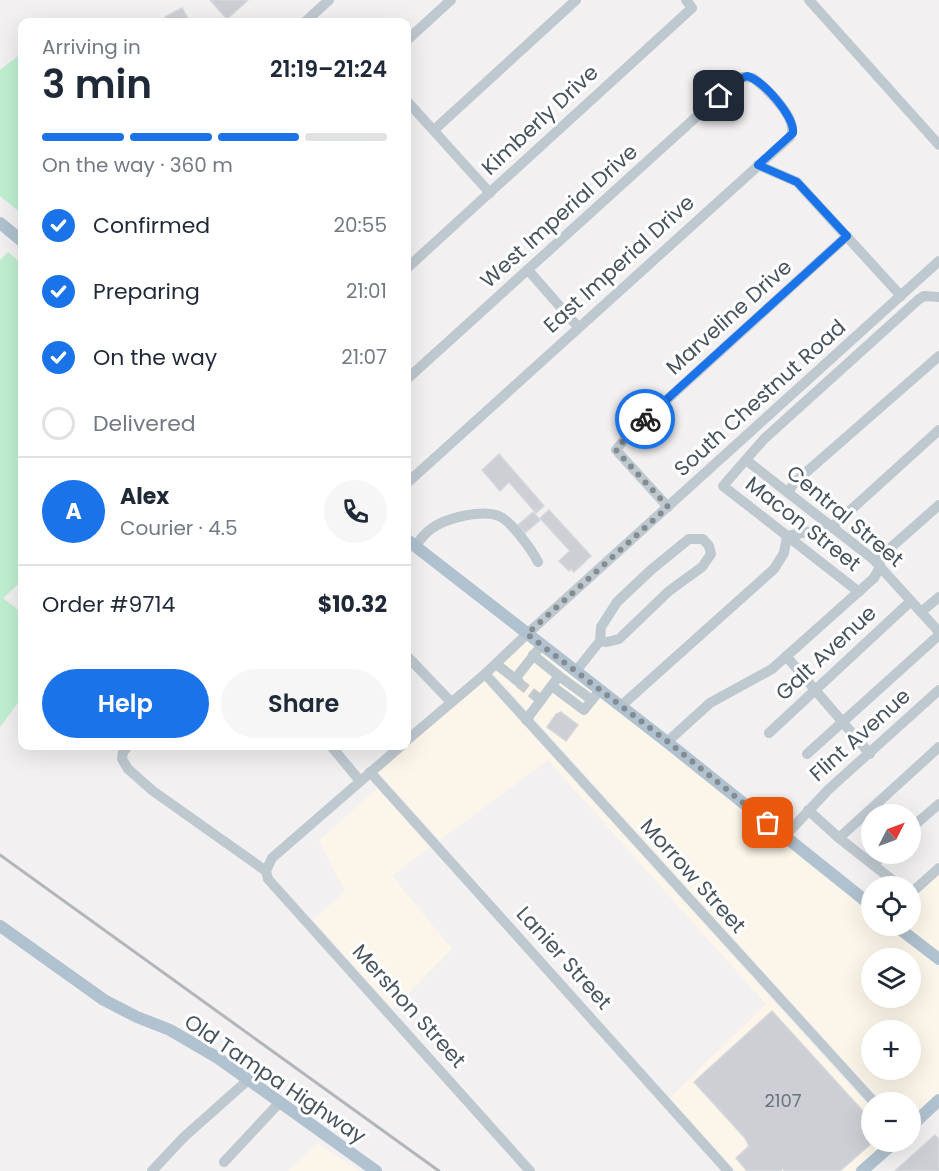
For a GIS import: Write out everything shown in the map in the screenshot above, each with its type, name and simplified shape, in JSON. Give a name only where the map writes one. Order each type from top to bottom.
[{"type":"main road","points":[[0,223],[18,238]]},
{"type":"main road","points":[[411,542],[527,634],[537,650],[576,671],[861,897]]},
{"type":"main road","name":"Old Tampa Highway","points":[[0,926],[104,1000],[194,1043],[376,1171]]},
{"type":"main road","points":[[909,936],[939,959]]},
{"type":"main road","points":[[921,1117],[939,1100]]},
{"type":"main road","points":[[862,1171],[884,1152]]},
{"type":"street","points":[[309,18],[329,0]]},
{"type":"street","points":[[411,36],[451,0]]},
{"type":"street","points":[[434,130],[576,0]]},
{"type":"street","name":"Kimberly Drive","points":[[411,264],[692,8],[686,0]]},
{"type":"street","points":[[809,0],[939,145]]},
{"type":"street","name":"East Imperial Drive","points":[[411,479],[790,137],[793,133],[793,124],[782,107],[758,82],[747,76],[737,80]]},
{"type":"street","name":"West Imperial Drive","points":[[411,371],[528,270],[737,80]]},
{"type":"street","points":[[411,105],[490,193]]},
{"type":"street","points":[[758,165],[797,182],[901,296]]},
{"type":"street","name":"Marveline Drive","points":[[668,507],[616,450],[628,435],[847,236]]},
{"type":"street","name":"South Chestnut Road","points":[[411,737],[485,674],[938,262]]},
{"type":"street","points":[[528,270],[578,327]]},
{"type":"street","points":[[746,460],[764,439],[918,300],[924,296],[937,297]]},
{"type":"street","points":[[788,492],[795,482],[939,356]]},
{"type":"street","points":[[621,706],[774,568],[784,553],[787,536],[832,527],[939,430]]},
{"type":"street","name":"Macon Street","points":[[746,460],[723,486],[859,592]]},
{"type":"street","name":"Central Street","points":[[746,460],[880,567],[939,633]]},
{"type":"street","points":[[667,741],[710,703],[764,674],[786,656],[874,578],[880,567],[879,558],[939,505]]},
{"type":"street","points":[[411,542],[453,518],[487,513],[501,516],[530,546],[538,562]]},
{"type":"street","points":[[576,671],[600,641],[601,627],[617,602],[652,569],[688,539],[703,539],[710,546],[709,560],[669,591],[619,639],[600,641]]},
{"type":"street","points":[[921,612],[939,597]]},
{"type":"street","name":"Galt Avenue","points":[[769,733],[911,601]]},
{"type":"street","points":[[807,754],[939,633]]},
{"type":"street","points":[[496,664],[517,681],[537,650],[559,676],[591,700]]},
{"type":"street","points":[[786,656],[870,754]]},
{"type":"street","points":[[411,660],[452,702]]},
{"type":"street","name":"Morrow Street","points":[[485,674],[865,1092]]},
{"type":"street","points":[[526,720],[539,698],[559,676]]},
{"type":"street","points":[[552,686],[584,710],[600,690]]},
{"type":"street","name":"Flint Avenue","points":[[784,836],[808,810],[939,690]]},
{"type":"street","points":[[839,838],[939,747]]},
{"type":"street","points":[[125,750],[122,759],[128,769],[153,791],[267,868],[272,858],[396,750]]},
{"type":"street","points":[[334,750],[360,781]]},
{"type":"street","name":"Lanier Street","points":[[370,772],[728,1171]]},
{"type":"street","points":[[921,820],[939,804]]},
{"type":"street","points":[[808,810],[886,876]]},
{"type":"street","name":"Mershon Street","points":[[267,868],[268,879],[530,1171]]},
{"type":"street","points":[[921,885],[939,868]]},
{"type":"street","points":[[152,1171],[183,1137],[248,1080]]},
{"type":"street","points":[[224,1162],[280,1102]]},
{"type":"shaded area","points":[[527,642],[663,746],[861,906],[861,936],[899,936],[914,948],[861,948],[861,1008],[921,1008],[921,953],[939,967],[939,1093],[921,1110],[921,1092],[873,1092],[862,1080],[921,1080],[921,1020],[861,1020],[861,1079],[493,673]]},
{"type":"shaded area","points":[[484,681],[861,1098],[861,1152],[876,1152],[854,1171],[736,1171],[670,1098],[766,1004],[548,760],[440,840],[378,772],[404,750],[411,750],[411,744]]},
{"type":"shaded area","points":[[377,788],[430,847],[392,876],[452,949],[393,1009],[313,920],[345,891],[319,841]]},
{"type":"shaded area","points":[[939,864],[939,952],[918,936],[921,936],[921,886]]},
{"type":"shaded area","points":[[318,1143],[359,1171],[288,1171]]},
{"type":"green space","points":[[18,56],[18,211],[0,196],[0,70]]},
{"type":"green space","points":[[8,252],[18,261],[18,585],[3,598],[18,610],[18,703],[0,727],[0,260]]},
{"type":"building","points":[[210,0],[248,0],[228,18]]},
{"type":"building","points":[[182,8],[188,18],[166,18]]},
{"type":"building","points":[[499,454],[544,506],[536,513],[509,482],[500,491],[482,470]]},
{"type":"building","points":[[549,510],[591,556],[574,572],[571,569],[569,571],[559,561],[570,551],[540,518]]},
{"type":"building","points":[[533,512],[540,520],[525,533],[518,525]]},
{"type":"building","points":[[561,712],[578,725],[566,741],[547,727],[556,714]]},
{"type":"building","points":[[772,1011],[861,1109],[862,1152],[840,1171],[785,1171],[783,1169],[780,1171],[747,1171],[736,1158],[749,1146],[745,1138],[694,1082]]},
{"type":"building","points":[[935,1135],[939,1139],[939,1171],[895,1171],[916,1152],[921,1152],[921,1148]]},
{"type":"tunnel","points":[[519,683],[537,697]]},
{"type":"railway","points":[[0,855],[439,1171]]},
{"type":"way so far","points":[[645,419],[616,450],[668,507],[527,634],[667,741],[768,823]]},
{"type":"route","points":[[645,419],[847,236],[797,182],[758,165],[793,133],[793,124],[782,107],[758,82],[747,76],[737,80],[719,96]]}]
